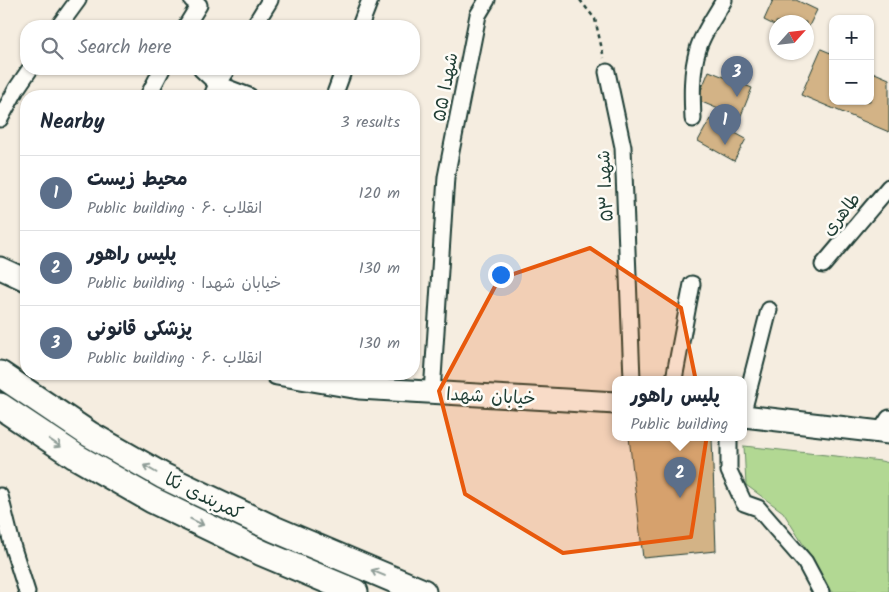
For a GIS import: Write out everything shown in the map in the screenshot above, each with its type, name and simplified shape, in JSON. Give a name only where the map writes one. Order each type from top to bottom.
[{"type":"highway","name":"کمربندی نکا","points":[[0,374],[89,434],[163,476],[274,529],[422,592]]},
{"type":"highway","name":"کمربندی نکا","points":[[0,406],[75,456],[152,500],[262,553],[354,592]]},
{"type":"highway","points":[[0,412],[27,424]]},
{"type":"main road","points":[[0,268],[20,277]]},
{"type":"main road","name":"خیابان شهدا","points":[[312,380],[359,388],[612,403]]},
{"type":"main road","points":[[747,416],[886,428]]},
{"type":"street","points":[[64,20],[78,0]]},
{"type":"street","points":[[190,20],[199,6],[192,0]]},
{"type":"street","points":[[258,20],[270,0]]},
{"type":"street","points":[[362,20],[370,0]]},
{"type":"street","name":"شهدا ۵۵","points":[[432,393],[446,177],[478,15],[487,0]]},
{"type":"street","points":[[694,119],[692,96],[693,72],[698,47],[724,0]]},
{"type":"street","name":"شهدا ۵۳","points":[[606,72],[623,147],[632,376]]},
{"type":"street","points":[[0,119],[26,75]]},
{"type":"street","points":[[151,90],[159,75]]},
{"type":"street","points":[[205,75],[215,90],[224,75]]},
{"type":"street","points":[[336,90],[342,75]]},
{"type":"street","name":"طاهری","points":[[823,266],[889,187]]},
{"type":"street","points":[[675,376],[692,284]]},
{"type":"street","points":[[747,396],[769,310]]},
{"type":"street","points":[[729,441],[729,470],[744,503],[758,508],[804,562],[821,592]]},
{"type":"street","points":[[0,496],[12,548],[27,592]]},
{"type":"path","points":[[580,0],[595,19],[606,72]]},
{"type":"highlighted area","points":[[590,248],[681,308],[707,435],[691,537],[563,553],[465,494],[439,391],[499,279]]},
{"type":"green space","points":[[744,446],[889,463],[889,592],[831,592],[783,512],[746,485]]},
{"type":"building","points":[[773,0],[796,0],[817,10],[814,16],[769,15],[769,22],[764,20]]},
{"type":"building","points":[[821,49],[829,52],[829,105],[874,105],[874,73],[889,79],[889,132],[801,95]]},
{"type":"building","points":[[709,71],[752,88],[740,118],[697,100]]},
{"type":"building","points":[[710,119],[746,139],[734,161],[698,141]]},
{"type":"building","points":[[629,441],[712,441],[716,551],[643,558]]},
{"type":"place","name":"پزشکی قانونی","points":[[737,97]]},
{"type":"place","name":"محیط زیست","points":[[725,145]]},
{"type":"place","name":"پلیس راهور","points":[[680,498]]}]
